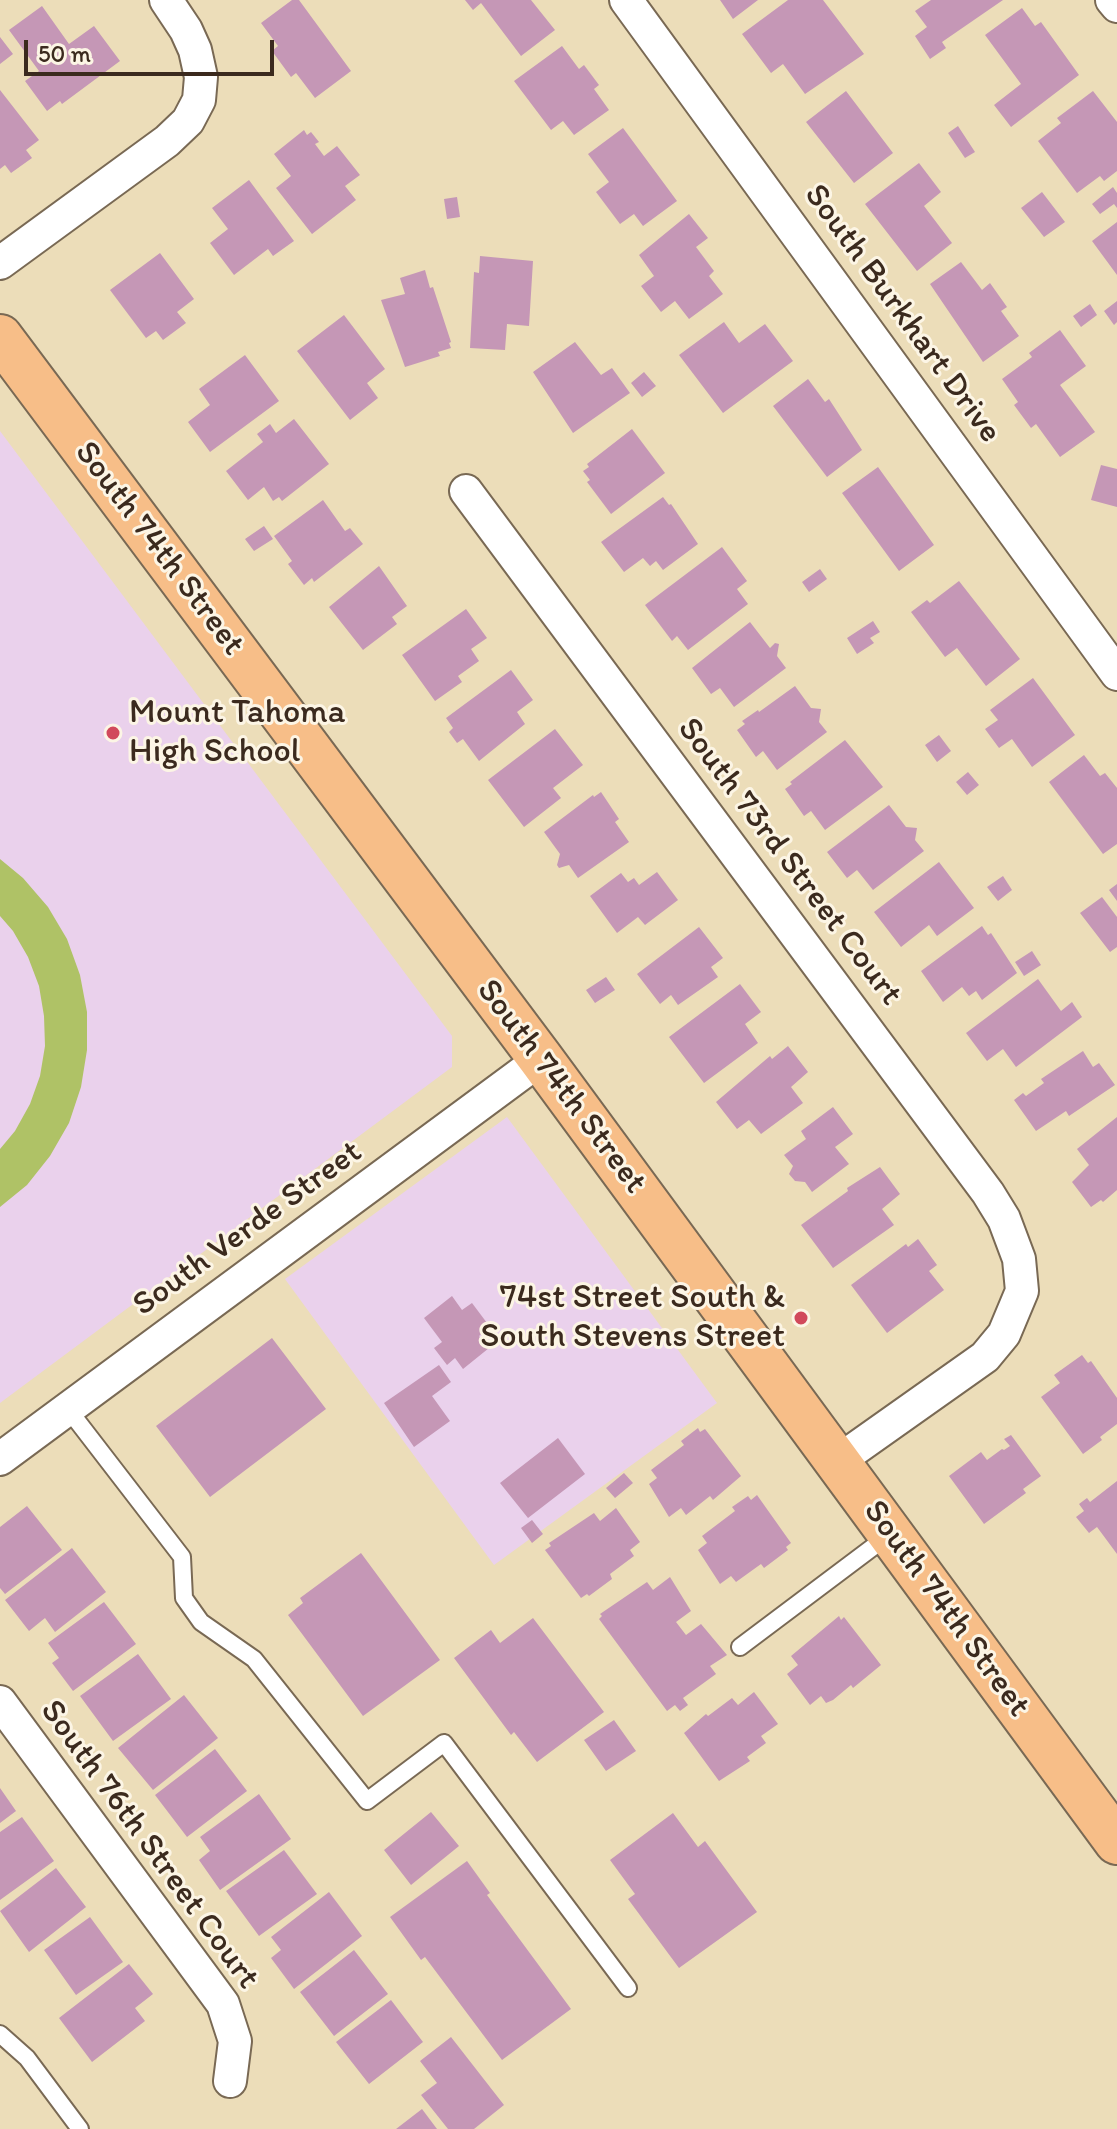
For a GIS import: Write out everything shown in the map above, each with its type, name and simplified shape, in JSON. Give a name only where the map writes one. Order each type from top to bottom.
[{"type":"main road","name":"South 74th Street","points":[[0,337],[541,1059],[1117,1842]]},
{"type":"street","points":[[0,263],[167,141],[188,121],[199,100],[201,77],[195,50],[186,30],[166,0]]},
{"type":"street","name":"South Burkhart Drive","points":[[626,0],[1116,671]]},
{"type":"street","points":[[1112,0],[1117,6]]},
{"type":"street","name":"South 73rd Street Court","points":[[466,491],[988,1193],[1004,1219],[1019,1259],[1022,1291],[1004,1334],[985,1357],[838,1461]]},
{"type":"street","name":"South Verde Street","points":[[0,1459],[541,1059]]},
{"type":"street","name":"South 76th Street Court","points":[[0,1702],[223,2004],[235,2041],[230,2081]]},
{"type":"lane","points":[[68,1409],[182,1557],[184,1598],[201,1622],[254,1659],[367,1801],[444,1743],[628,1988]]},
{"type":"lane","points":[[740,1647],[891,1533]]},
{"type":"lane","points":[[0,2034],[27,2058],[80,2129]]},
{"type":"shaded area","name":"Mount Tahoma High School","points":[[0,431],[452,1036],[452,1067],[0,1403]]},
{"type":"shaded area","points":[[507,1117],[717,1403],[494,1565],[285,1279]]},
{"type":"green space","points":[[0,859],[23,878],[48,907],[67,939],[80,975],[87,1012],[87,1050],[81,1087],[69,1123],[50,1156],[27,1185],[0,1207],[0,1149],[15,1131],[30,1104],[40,1076],[45,1046],[39,986],[28,957],[0,916]]},
{"type":"building","points":[[292,0],[299,0],[351,71],[315,98],[296,73],[291,77],[272,51],[278,46],[261,23]]},
{"type":"building","points":[[465,0],[531,0],[555,30],[521,56],[481,3],[473,10]]},
{"type":"building","points":[[720,0],[758,0],[733,19]]},
{"type":"building","points":[[788,0],[823,0],[864,54],[805,94],[783,64],[771,73],[742,34]]},
{"type":"building","points":[[931,0],[1003,0],[942,42],[946,48],[930,59],[915,36],[927,27],[915,11]]},
{"type":"building","points":[[42,6],[69,44],[94,26],[120,61],[62,104],[60,101],[47,111],[25,81],[39,71],[9,30]]},
{"type":"building","points":[[1022,8],[1035,26],[1041,22],[1079,75],[1011,127],[994,105],[1021,84],[985,35]]},
{"type":"building","points":[[0,37],[13,54],[0,64]]},
{"type":"building","points":[[562,46],[579,69],[584,65],[599,85],[594,89],[609,110],[574,135],[563,121],[551,130],[514,81]]},
{"type":"building","points":[[0,90],[39,140],[26,150],[32,158],[11,173],[5,165],[0,169]]},
{"type":"building","points":[[846,91],[893,153],[854,183],[806,122]]},
{"type":"building","points":[[1093,91],[1117,122],[1117,171],[1104,181],[1100,176],[1077,193],[1038,141],[1061,123],[1057,118]]},
{"type":"building","points":[[958,126],[975,152],[965,158],[948,133]]},
{"type":"building","points":[[623,128],[677,201],[643,226],[634,214],[620,224],[596,192],[609,182],[588,154]]},
{"type":"building","points":[[304,130],[307,135],[311,132],[319,142],[315,144],[324,156],[337,146],[360,175],[345,186],[356,200],[312,234],[276,188],[291,176],[274,154]]},
{"type":"building","points":[[919,163],[941,192],[924,206],[952,243],[917,271],[865,204]]},
{"type":"building","points":[[249,180],[294,241],[273,256],[268,249],[234,275],[210,243],[228,229],[212,208]]},
{"type":"building","points":[[1113,187],[1117,193],[1117,208],[1114,204],[1100,214],[1092,204]]},
{"type":"building","points":[[1042,192],[1065,222],[1044,237],[1021,208]]},
{"type":"building","points":[[457,197],[460,217],[447,219],[444,199]]},
{"type":"building","points":[[689,214],[708,238],[696,247],[714,271],[709,276],[723,294],[689,319],[675,301],[661,312],[641,286],[654,276],[639,255]]},
{"type":"building","points":[[1117,222],[1117,275],[1092,241]]},
{"type":"building","points":[[160,253],[194,299],[177,312],[186,323],[163,340],[156,331],[146,338],[110,290]]},
{"type":"building","points":[[480,256],[533,261],[529,326],[507,324],[505,350],[470,348],[474,272],[479,273]]},
{"type":"building","points":[[961,262],[982,290],[990,283],[1007,307],[1001,311],[1019,336],[983,362],[930,284]]},
{"type":"building","points":[[425,270],[451,348],[438,352],[440,356],[405,367],[381,300],[405,294],[400,278]]},
{"type":"building","points":[[1117,301],[1117,322],[1114,325],[1104,311]]},
{"type":"building","points":[[1090,304],[1097,315],[1081,327],[1073,316]]},
{"type":"building","points":[[344,315],[385,369],[367,383],[378,398],[350,420],[297,351]]},
{"type":"building","points":[[724,322],[739,343],[765,324],[793,361],[723,413],[679,355]]},
{"type":"building","points":[[1060,330],[1086,366],[1060,385],[1095,432],[1060,457],[1036,424],[1031,428],[1014,405],[1018,402],[1002,379],[1032,357],[1029,353]]},
{"type":"building","points":[[575,342],[601,375],[612,368],[630,393],[573,433],[533,372]]},
{"type":"building","points":[[245,355],[279,401],[210,452],[188,422],[210,405],[199,389]]},
{"type":"building","points":[[644,372],[656,386],[642,397],[631,383]]},
{"type":"building","points":[[808,379],[825,402],[829,399],[862,450],[827,477],[773,406]]},
{"type":"building","points":[[294,419],[329,464],[282,501],[279,497],[273,501],[264,487],[248,500],[226,471],[263,442],[257,434],[270,424],[276,433]]},
{"type":"building","points":[[632,429],[665,473],[611,514],[587,482],[590,480],[583,471],[589,467],[587,464]]},
{"type":"building","points":[[1101,465],[1117,469],[1117,507],[1091,500]]},
{"type":"building","points":[[878,467],[934,545],[899,571],[842,493]]},
{"type":"building","points":[[663,497],[698,544],[663,570],[656,561],[650,566],[643,558],[624,572],[601,542]]},
{"type":"building","points":[[323,500],[345,531],[350,528],[363,544],[314,582],[312,578],[304,585],[288,564],[292,561],[274,536]]},
{"type":"building","points":[[264,526],[273,539],[254,551],[245,539]]},
{"type":"building","points":[[722,547],[747,581],[737,589],[748,604],[688,650],[677,636],[672,641],[645,605]]},
{"type":"building","points":[[379,566],[407,606],[392,617],[397,624],[363,650],[329,607]]},
{"type":"building","points":[[820,569],[827,579],[809,592],[802,582]]},
{"type":"building","points":[[959,581],[1020,659],[986,686],[957,648],[945,657],[911,612],[927,600],[930,603]]},
{"type":"building","points":[[466,609],[487,638],[471,649],[479,661],[458,676],[462,682],[435,701],[402,655]]},
{"type":"building","points":[[873,621],[880,632],[870,638],[874,643],[857,654],[847,638]]},
{"type":"building","points":[[750,622],[770,648],[775,643],[779,644],[777,656],[786,668],[734,707],[720,688],[711,694],[692,668]]},
{"type":"building","points":[[511,670],[533,700],[517,712],[525,724],[479,761],[463,739],[457,743],[449,732],[453,728],[446,718]]},
{"type":"building","points":[[1033,678],[1075,735],[1032,767],[1012,739],[999,748],[985,729],[998,720],[990,710]]},
{"type":"building","points":[[795,686],[811,708],[821,709],[819,722],[827,732],[777,770],[763,751],[756,757],[737,730],[745,724],[742,721]]},
{"type":"building","points":[[555,729],[583,765],[553,788],[561,798],[524,827],[488,780]]},
{"type":"building","points":[[939,735],[951,751],[937,762],[925,745]]},
{"type":"building","points":[[845,740],[883,787],[825,830],[811,811],[804,816],[785,789]]},
{"type":"building","points":[[1084,755],[1100,776],[1105,773],[1117,788],[1117,844],[1103,854],[1049,782]]},
{"type":"building","points":[[968,772],[979,785],[967,795],[956,782]]},
{"type":"building","points":[[601,792],[619,819],[615,822],[629,842],[578,878],[569,865],[559,868],[560,854],[544,832]]},
{"type":"building","points":[[889,805],[906,827],[917,828],[915,840],[924,851],[873,890],[857,870],[847,878],[827,852]]},
{"type":"building","points":[[939,862],[974,908],[937,936],[929,925],[901,947],[874,912]]},
{"type":"building","points":[[657,872],[678,900],[645,925],[638,917],[617,933],[590,896],[621,873],[628,882],[634,878],[639,885]]},
{"type":"building","points":[[1003,876],[1012,890],[998,901],[987,887]]},
{"type":"building","points":[[1117,884],[1117,901],[1109,890]]},
{"type":"building","points":[[1102,897],[1117,917],[1117,947],[1110,952],[1080,913]]},
{"type":"building","points":[[982,926],[988,935],[991,933],[1017,973],[982,1000],[976,991],[969,996],[962,987],[943,1002],[921,971]]},
{"type":"building","points":[[699,927],[723,958],[711,967],[718,977],[678,1005],[671,995],[660,1004],[637,974]]},
{"type":"building","points":[[1032,951],[1041,965],[1024,976],[1015,962]]},
{"type":"building","points":[[606,977],[615,990],[595,1003],[586,990]]},
{"type":"building","points":[[1038,979],[1061,1011],[1072,1002],[1082,1017],[1016,1067],[1003,1049],[987,1061],[966,1033]]},
{"type":"building","points":[[740,984],[761,1012],[745,1024],[758,1043],[704,1083],[669,1037]]},
{"type":"building","points":[[788,1046],[808,1072],[791,1087],[803,1103],[761,1134],[749,1120],[737,1129],[716,1102],[770,1056],[772,1059]]},
{"type":"building","points":[[1083,1051],[1093,1067],[1099,1063],[1115,1085],[1069,1116],[1066,1111],[1036,1131],[1014,1100],[1023,1093],[1026,1096],[1044,1083],[1041,1079]]},
{"type":"building","points":[[833,1107],[853,1134],[835,1147],[849,1164],[812,1192],[805,1182],[795,1181],[789,1174],[793,1166],[784,1155],[806,1139],[801,1131]]},
{"type":"building","points":[[1117,1117],[1117,1190],[1091,1207],[1072,1182],[1089,1165],[1077,1149]]},
{"type":"building","points":[[880,1167],[900,1194],[882,1209],[894,1225],[833,1268],[801,1225],[848,1191],[847,1188]]},
{"type":"building","points":[[918,1239],[937,1265],[929,1271],[944,1290],[887,1333],[851,1285],[906,1244],[908,1247]]},
{"type":"building","points":[[452,1296],[462,1310],[472,1303],[490,1327],[479,1336],[489,1348],[463,1369],[455,1358],[447,1365],[434,1348],[442,1342],[424,1318]]},
{"type":"building","points":[[272,1338],[326,1409],[210,1497],[156,1426]]},
{"type":"building","points":[[1082,1355],[1088,1363],[1091,1361],[1117,1398],[1117,1424],[1083,1454],[1041,1397],[1060,1383],[1054,1375]]},
{"type":"building","points":[[439,1365],[451,1382],[432,1396],[450,1421],[414,1447],[384,1403]]},
{"type":"building","points":[[698,1428],[700,1432],[705,1429],[741,1476],[713,1500],[710,1496],[686,1515],[681,1508],[669,1517],[649,1484],[657,1478],[651,1470],[684,1445],[681,1441]]},
{"type":"building","points":[[1011,1435],[1041,1476],[1023,1489],[1026,1493],[984,1524],[949,1476],[981,1452],[987,1460],[1004,1450],[1010,1446],[1004,1439]]},
{"type":"building","points":[[558,1438],[585,1474],[528,1518],[500,1483]]},
{"type":"building","points":[[624,1473],[633,1483],[615,1498],[606,1488]]},
{"type":"building","points":[[1117,1481],[1117,1554],[1097,1527],[1089,1533],[1076,1517],[1084,1511],[1079,1504],[1087,1498],[1090,1502]]},
{"type":"building","points":[[757,1495],[791,1543],[786,1547],[788,1550],[764,1568],[761,1564],[736,1582],[731,1576],[720,1584],[698,1550],[707,1543],[702,1536],[735,1511],[732,1507],[748,1496],[751,1500]]},
{"type":"building","points":[[27,1506],[62,1550],[5,1594],[0,1588],[0,1527]]},
{"type":"building","points":[[616,1508],[640,1542],[630,1550],[634,1556],[610,1574],[612,1579],[589,1596],[587,1594],[581,1598],[545,1550],[551,1546],[549,1543],[594,1513],[600,1521]]},
{"type":"building","points":[[532,1520],[543,1534],[532,1543],[521,1528]]},
{"type":"building","points":[[72,1548],[106,1592],[55,1632],[45,1618],[29,1631],[5,1600]]},
{"type":"building","points":[[361,1553],[440,1660],[363,1716],[288,1615],[303,1603],[300,1598]]},
{"type":"building","points":[[670,1577],[691,1611],[676,1622],[686,1635],[701,1624],[727,1655],[710,1666],[716,1674],[683,1698],[688,1705],[680,1711],[675,1705],[667,1711],[599,1619],[600,1614],[647,1582],[653,1590]]},
{"type":"building","points":[[104,1602],[136,1644],[73,1691],[52,1663],[59,1658],[48,1643]]},
{"type":"building","points":[[839,1616],[841,1620],[844,1617],[881,1665],[833,1700],[826,1703],[821,1696],[810,1705],[787,1674],[798,1665],[791,1656]]},
{"type":"building","points":[[533,1618],[604,1712],[537,1762],[514,1732],[511,1735],[454,1658],[491,1630],[500,1643]]},
{"type":"building","points":[[138,1654],[171,1699],[113,1741],[80,1696]]},
{"type":"building","points":[[754,1692],[778,1724],[761,1736],[766,1743],[747,1757],[750,1761],[719,1781],[684,1733],[732,1698],[738,1705]]},
{"type":"building","points":[[184,1695],[218,1738],[153,1790],[118,1748]]},
{"type":"building","points":[[614,1720],[636,1751],[606,1771],[584,1740]]},
{"type":"building","points":[[215,1749],[247,1791],[187,1837],[155,1795]]},
{"type":"building","points":[[0,1788],[16,1811],[0,1823]]},
{"type":"building","points":[[259,1794],[291,1839],[220,1890],[199,1860],[210,1851],[200,1837]]},
{"type":"building","points":[[431,1812],[459,1846],[411,1885],[384,1850]]},
{"type":"building","points":[[673,1813],[698,1847],[705,1841],[757,1912],[679,1968],[628,1899],[635,1894],[610,1860]]},
{"type":"building","points":[[22,1817],[54,1861],[0,1900],[0,1832]]},
{"type":"building","points":[[284,1850],[317,1894],[259,1936],[226,1891]]},
{"type":"building","points":[[467,1861],[490,1893],[487,1895],[571,2009],[502,2060],[425,1957],[421,1960],[390,1917]]},
{"type":"building","points":[[56,1868],[86,1907],[29,1952],[0,1911]]},
{"type":"building","points":[[329,1892],[362,1936],[294,1989],[271,1958],[281,1950],[271,1937]]},
{"type":"building","points":[[90,1917],[123,1962],[76,1995],[44,1950]]},
{"type":"building","points":[[354,1950],[388,1994],[334,2036],[300,1992]]},
{"type":"building","points":[[129,1964],[153,1994],[135,2008],[145,2021],[92,2062],[59,2018]]},
{"type":"building","points":[[391,2000],[423,2042],[369,2084],[336,2042]]},
{"type":"building","points":[[451,2037],[504,2105],[474,2129],[448,2129],[421,2095],[437,2083],[420,2061]]},
{"type":"building","points":[[422,2109],[437,2129],[396,2129]]},
{"type":"place","name":"Mount Tahoma High School","points":[[113,733]]},
{"type":"place","name":"74st Street South & South Stevens Street","points":[[801,1318]]}]
